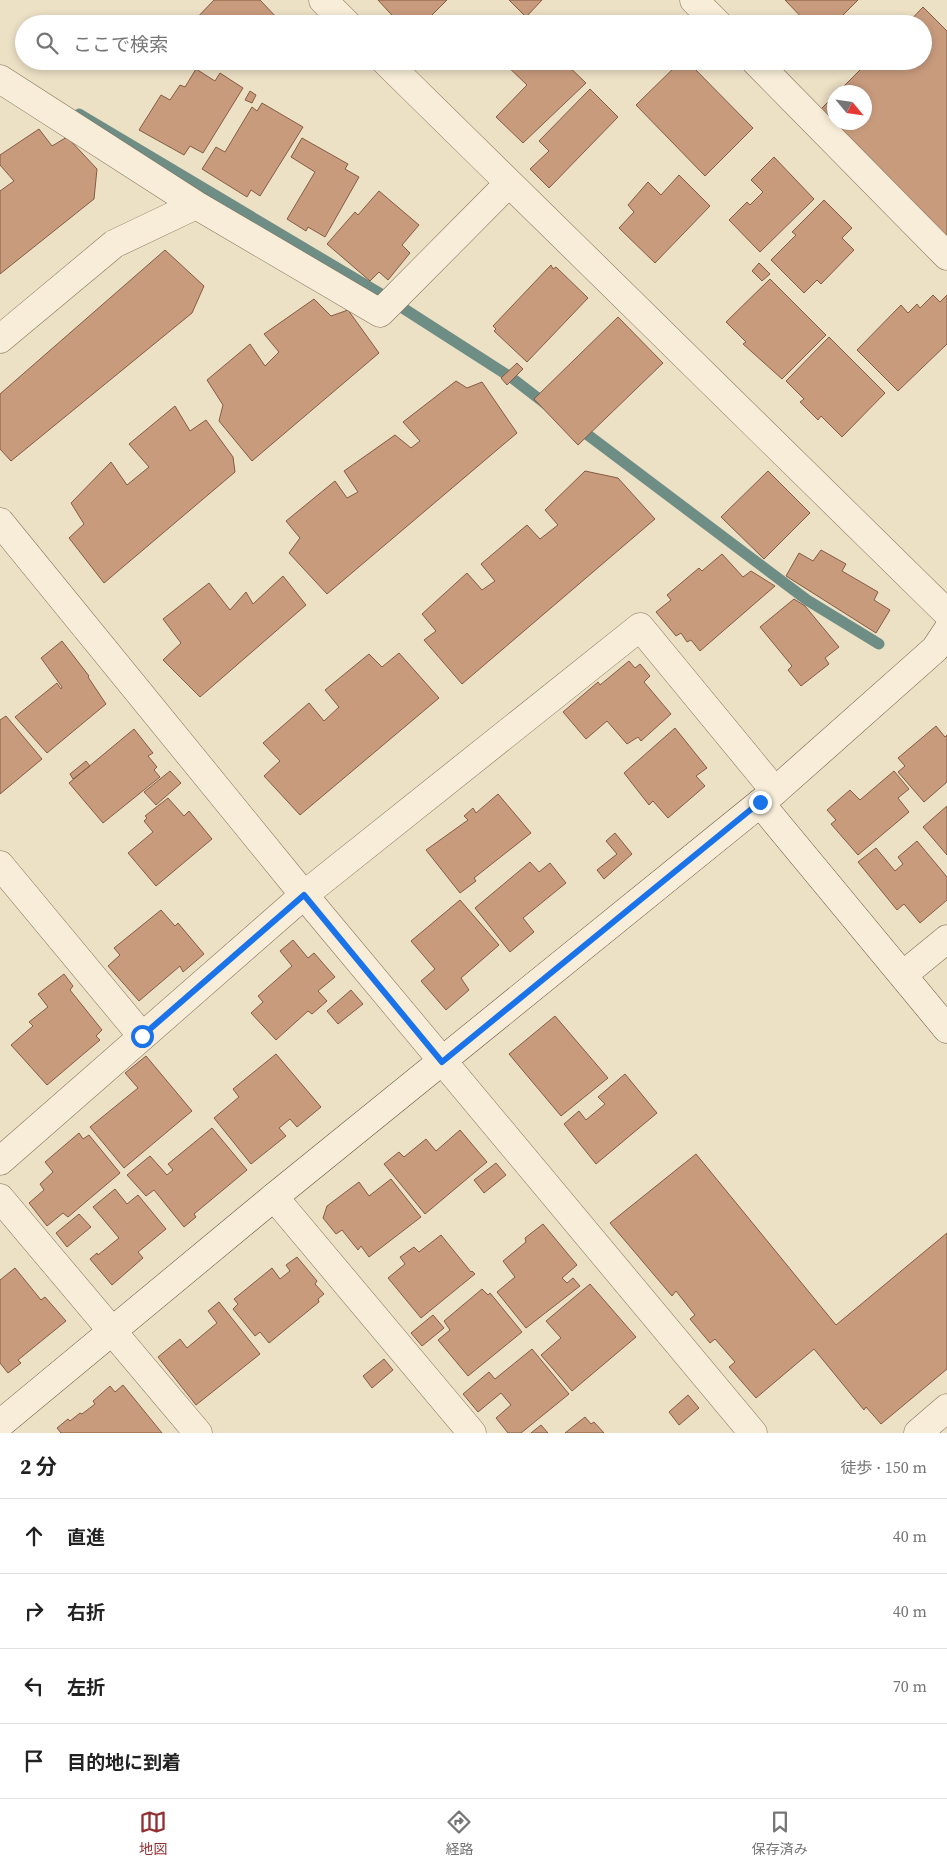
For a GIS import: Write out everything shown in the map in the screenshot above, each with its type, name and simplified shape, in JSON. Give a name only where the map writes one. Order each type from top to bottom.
[{"type":"street","points":[[323,0],[338,15]]},
{"type":"street","points":[[694,0],[709,15]]},
{"type":"street","points":[[394,70],[947,613]]},
{"type":"street","points":[[764,70],[947,256]]},
{"type":"street","points":[[0,79],[196,205],[380,313],[508,184]]},
{"type":"street","points":[[0,339],[114,244],[196,205]]},
{"type":"street","points":[[0,522],[304,895],[752,1433]]},
{"type":"street","points":[[0,1161],[304,895],[640,626],[767,797],[903,975],[947,1029]]},
{"type":"street","points":[[0,1424],[274,1197],[767,797],[943,646]]},
{"type":"street","points":[[0,865],[142,1036]]},
{"type":"street","points":[[903,975],[947,939]]},
{"type":"street","points":[[274,1197],[472,1433]]},
{"type":"street","points":[[0,1198],[198,1433]]},
{"type":"street","points":[[918,1433],[947,1408]]},
{"type":"building","points":[[214,0],[260,0],[274,15],[200,15]]},
{"type":"building","points":[[378,0],[447,0],[432,15],[392,15]]},
{"type":"building","points":[[509,0],[542,0],[528,15],[524,15]]},
{"type":"building","points":[[785,0],[858,0],[843,15],[799,15]]},
{"type":"building","points":[[923,7],[931,15],[915,15]]},
{"type":"building","points":[[932,16],[947,31],[947,237],[840,130],[872,130],[872,85],[845,85],[860,70],[932,70]]},
{"type":"building","points":[[195,70],[198,70],[215,81],[220,73],[243,88],[203,153],[190,146],[184,155],[139,130],[161,95],[170,100],[180,85],[185,87]]},
{"type":"building","points":[[511,70],[572,70],[586,83],[523,143],[496,117],[527,85]]},
{"type":"building","points":[[672,70],[696,70],[753,128],[705,176],[636,105]]},
{"type":"building","points":[[590,89],[618,117],[549,188],[530,169],[549,151],[539,141]]},
{"type":"building","points":[[250,91],[256,95],[252,103],[245,100]]},
{"type":"building","points":[[262,103],[303,127],[260,196],[251,190],[247,197],[202,169],[216,147],[225,152],[252,107],[257,111]]},
{"type":"building","points":[[827,103],[827,117],[820,110]]},
{"type":"building","points":[[39,129],[52,146],[67,137],[97,169],[94,199],[0,274],[0,191],[14,181],[0,165],[0,155]]},
{"type":"building","points":[[302,138],[348,164],[345,169],[359,177],[325,237],[308,227],[306,231],[287,219],[315,172],[291,157]]},
{"type":"building","points":[[774,157],[814,199],[760,252],[729,220],[747,202],[750,205],[763,192],[751,180]]},
{"type":"building","points":[[679,175],[710,206],[655,263],[619,228],[634,212],[628,205],[648,182],[661,195]]},
{"type":"building","points":[[379,191],[419,225],[402,245],[410,253],[388,280],[379,272],[370,281],[327,244],[355,212],[358,215]]},
{"type":"building","points":[[824,200],[852,228],[842,238],[854,250],[821,284],[817,280],[804,293],[771,260],[796,235],[792,232]]},
{"type":"building","points":[[165,250],[204,286],[192,313],[11,461],[0,449],[0,394]]},
{"type":"building","points":[[759,263],[770,274],[762,281],[752,271]]},
{"type":"building","points":[[551,265],[553,269],[556,267],[588,298],[527,362],[494,331],[496,329],[493,326]]},
{"type":"building","points":[[770,279],[826,335],[782,379],[743,344],[746,342],[726,322]]},
{"type":"building","points":[[933,295],[940,302],[947,295],[947,344],[898,391],[857,350],[901,305],[908,313],[917,304],[920,308]]},
{"type":"building","points":[[314,299],[331,316],[348,310],[379,353],[252,461],[219,421],[223,405],[207,380],[250,344],[265,366],[279,352],[264,334]]},
{"type":"building","points":[[618,317],[663,363],[578,445],[534,399]]},
{"type":"building","points":[[829,337],[885,393],[842,437],[821,416],[818,420],[800,402],[804,399],[786,381]]},
{"type":"building","points":[[517,363],[523,369],[507,385],[501,378]]},
{"type":"building","points":[[456,381],[467,388],[482,382],[517,433],[327,594],[289,553],[300,538],[286,521],[335,481],[347,498],[358,492],[344,471],[395,435],[411,448],[420,441],[403,422]]},
{"type":"building","points":[[175,406],[190,431],[206,420],[233,457],[235,472],[104,583],[69,538],[84,524],[71,503],[111,462],[127,485],[149,467],[129,444]]},
{"type":"building","points":[[585,471],[618,478],[655,519],[462,684],[424,640],[436,631],[422,614],[467,573],[482,590],[495,581],[481,564],[527,525],[540,539],[558,525],[545,510]]},
{"type":"building","points":[[768,471],[810,513],[764,559],[721,517]]},
{"type":"building","points":[[821,550],[846,564],[842,571],[878,592],[874,600],[890,610],[876,633],[786,576],[799,553],[813,561]]},
{"type":"building","points":[[722,554],[743,577],[751,571],[775,586],[700,651],[691,640],[687,642],[681,633],[676,636],[656,612],[671,600],[667,595],[699,568],[702,571]]},
{"type":"building","points":[[283,576],[306,605],[200,697],[163,660],[181,643],[163,619],[209,583],[230,610],[246,592],[253,604]]},
{"type":"building","points":[[794,599],[805,606],[839,647],[825,658],[829,664],[801,686],[788,670],[792,666],[760,627]]},
{"type":"building","points":[[62,641],[89,676],[106,704],[47,753],[15,717],[57,683],[61,689],[62,687],[41,658]]},
{"type":"building","points":[[399,653],[439,698],[300,815],[264,776],[280,761],[263,743],[309,703],[324,721],[339,707],[325,690],[369,654],[382,667]]},
{"type":"building","points":[[629,661],[635,668],[640,664],[650,676],[644,682],[671,714],[641,741],[638,737],[627,744],[607,721],[586,739],[563,712],[598,682],[600,685]]},
{"type":"building","points":[[6,716],[42,759],[0,794],[0,720]]},
{"type":"building","points":[[936,726],[945,737],[947,735],[947,782],[924,802],[898,772],[905,766],[898,758]]},
{"type":"building","points":[[675,728],[707,768],[696,776],[705,786],[668,818],[653,801],[649,805],[624,773]]},
{"type":"building","points":[[134,729],[153,753],[148,756],[157,767],[154,770],[160,777],[103,823],[69,783]]},
{"type":"building","points":[[86,761],[90,766],[73,779],[70,774]]},
{"type":"building","points":[[170,771],[181,783],[156,805],[144,792]]},
{"type":"building","points":[[894,771],[909,789],[898,798],[909,812],[858,855],[831,824],[836,820],[827,810],[850,790],[860,800]]},
{"type":"building","points":[[498,794],[531,833],[474,878],[476,881],[460,893],[426,850],[468,820],[464,816],[473,808],[476,813]]},
{"type":"building","points":[[168,798],[184,816],[189,811],[212,839],[156,886],[128,853],[153,832],[144,821],[147,818],[145,816]]},
{"type":"building","points":[[947,806],[947,855],[923,827]]},
{"type":"building","points":[[615,833],[632,854],[604,879],[597,870],[617,854],[606,841]]},
{"type":"building","points":[[917,841],[947,877],[947,900],[920,923],[904,904],[897,910],[858,862],[876,848],[895,871],[903,864],[898,857]]},
{"type":"building","points":[[530,862],[539,872],[550,863],[566,883],[523,918],[534,932],[510,952],[475,908]]},
{"type":"building","points":[[460,900],[499,945],[461,978],[469,990],[446,1010],[421,981],[435,969],[411,941]]},
{"type":"building","points":[[161,910],[175,926],[178,923],[204,954],[183,972],[180,966],[139,1001],[108,966],[120,955],[114,948]]},
{"type":"building","points":[[293,940],[308,958],[314,953],[335,977],[318,991],[327,1001],[312,1014],[308,1011],[276,1040],[251,1013],[263,1002],[258,996],[292,966],[280,951]]},
{"type":"building","points":[[64,974],[73,986],[70,990],[102,1030],[96,1036],[100,1040],[47,1085],[11,1045],[33,1026],[29,1022],[48,1007],[38,994]]},
{"type":"building","points":[[351,990],[363,1004],[338,1024],[327,1011]]},
{"type":"building","points":[[555,1016],[608,1078],[561,1116],[509,1054]]},
{"type":"building","points":[[276,1054],[321,1107],[297,1127],[290,1119],[279,1128],[286,1136],[251,1164],[214,1118],[239,1097],[233,1089]]},
{"type":"building","points":[[146,1056],[192,1111],[124,1168],[90,1127],[138,1088],[125,1073]]},
{"type":"building","points":[[625,1074],[657,1113],[596,1164],[564,1124],[579,1111],[586,1120],[605,1104],[598,1097]]},
{"type":"building","points":[[212,1128],[247,1170],[194,1214],[196,1217],[184,1227],[154,1190],[146,1196],[127,1175],[150,1156],[167,1175],[173,1170],[168,1164]]},
{"type":"building","points":[[460,1130],[487,1162],[425,1214],[384,1164],[399,1152],[404,1157],[426,1139],[436,1151]]},
{"type":"building","points":[[79,1133],[83,1139],[89,1135],[120,1173],[68,1217],[63,1213],[47,1226],[29,1203],[44,1190],[40,1184],[53,1172],[45,1162]]},
{"type":"building","points":[[696,1154],[836,1325],[947,1233],[947,1369],[881,1424],[866,1407],[864,1410],[814,1349],[756,1398],[729,1367],[735,1362],[715,1339],[710,1343],[690,1319],[695,1315],[676,1291],[672,1296],[610,1223]]},
{"type":"building","points":[[496,1163],[506,1175],[484,1193],[474,1180]]},
{"type":"building","points":[[391,1179],[421,1217],[369,1257],[361,1246],[358,1250],[342,1230],[336,1234],[323,1218],[327,1206],[359,1182],[369,1196]]},
{"type":"building","points":[[115,1189],[127,1204],[138,1195],[166,1229],[138,1252],[143,1258],[112,1285],[90,1259],[119,1238],[93,1207]]},
{"type":"building","points":[[79,1214],[91,1227],[67,1247],[56,1233]]},
{"type":"building","points":[[543,1224],[577,1265],[562,1278],[567,1283],[573,1278],[580,1286],[526,1328],[497,1292],[515,1277],[503,1261],[526,1242],[525,1238]]},
{"type":"building","points":[[441,1235],[471,1272],[475,1274],[421,1318],[388,1278],[405,1264],[400,1257],[414,1247],[419,1252]]},
{"type":"building","points":[[297,1257],[317,1281],[315,1284],[324,1294],[318,1299],[319,1302],[269,1343],[260,1332],[255,1336],[233,1309],[238,1304],[234,1299],[272,1268],[280,1279],[290,1271],[286,1265]]},
{"type":"building","points":[[15,1268],[41,1300],[45,1297],[66,1321],[18,1360],[21,1363],[8,1373],[0,1363],[0,1280]]},
{"type":"building","points":[[590,1284],[636,1337],[572,1391],[541,1355],[561,1338],[546,1321]]},
{"type":"building","points":[[482,1289],[488,1295],[490,1293],[522,1332],[468,1376],[438,1340],[450,1330],[444,1321]]},
{"type":"building","points":[[219,1302],[260,1354],[196,1405],[158,1357],[180,1339],[187,1348],[217,1323],[208,1311]]},
{"type":"building","points":[[433,1315],[444,1328],[422,1346],[411,1333]]},
{"type":"building","points":[[532,1349],[569,1394],[521,1433],[508,1433],[496,1418],[511,1405],[501,1393],[478,1412],[463,1394],[489,1372],[495,1379]]},
{"type":"building","points":[[384,1359],[393,1370],[372,1388],[363,1376]]},
{"type":"building","points":[[123,1385],[162,1433],[61,1433],[57,1428],[68,1419],[70,1421],[95,1404],[93,1401],[110,1386],[115,1392]]},
{"type":"building","points":[[688,1395],[699,1408],[679,1425],[669,1412]]},
{"type":"building","points":[[585,1417],[591,1424],[594,1422],[604,1433],[565,1433]]},
{"type":"building","points":[[541,1425],[548,1433],[531,1433]]},
{"type":"waterway","points":[[79,114],[381,294],[512,378],[547,405]]},
{"type":"waterway","points":[[576,426],[807,600],[879,644]]},
{"type":"route","points":[[142,1036],[304,895],[442,1062],[760,802]]}]
